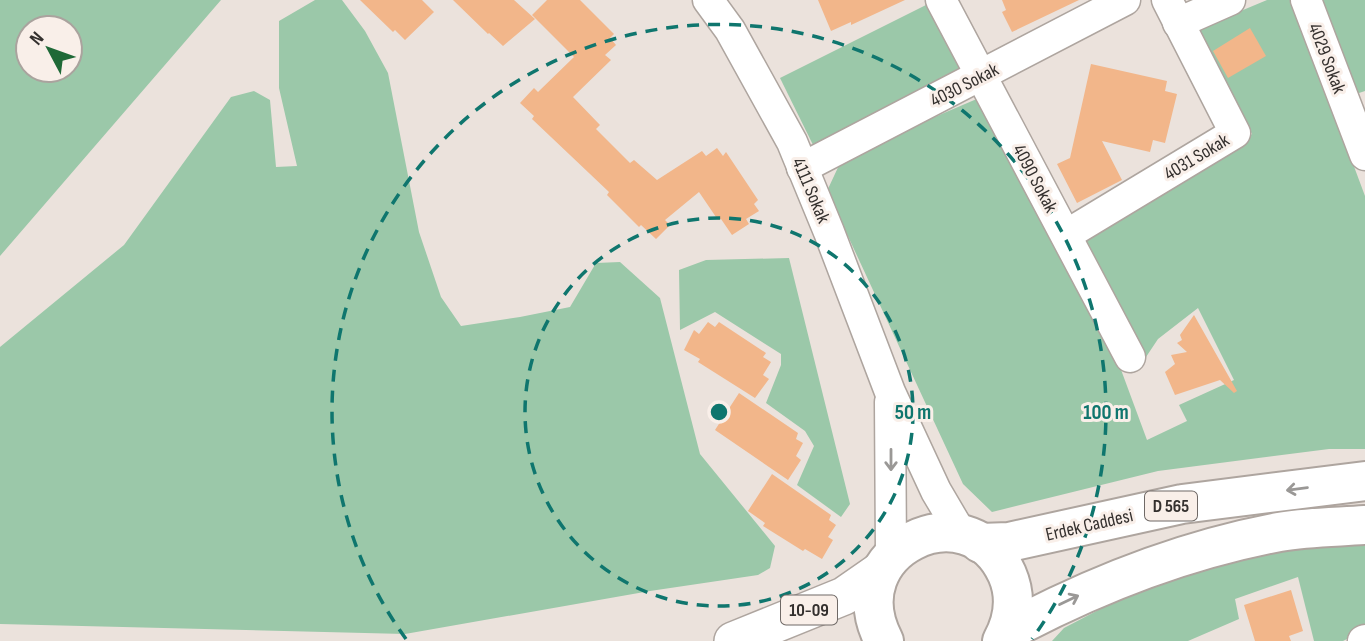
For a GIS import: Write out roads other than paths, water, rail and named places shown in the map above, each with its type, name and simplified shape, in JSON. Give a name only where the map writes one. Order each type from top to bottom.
[{"type":"highway","name":"Erdek Caddesi","points":[[971,539],[1009,542],[1182,504],[1365,481]]},
{"type":"highway","points":[[1005,636],[1129,573],[1281,532],[1365,525]]},
{"type":"highway","name":"D 565","points":[[886,563],[906,543],[924,535],[943,532],[971,539]]},
{"type":"highway","points":[[971,539],[998,560],[1010,581],[1014,598],[1013,615],[1005,636]]},
{"type":"highway","points":[[884,641],[875,624],[873,606],[874,588],[886,563]]},
{"type":"main road","name":"10-09","points":[[733,641],[844,596],[886,563]]},
{"type":"street","name":"4111 Sokak","points":[[708,0],[730,30],[792,142],[890,392],[936,491],[971,539]]},
{"type":"street","name":"4090 Sokak","points":[[941,0],[1130,357]]},
{"type":"street","name":"4030 Sokak","points":[[802,168],[1125,0]]},
{"type":"street","points":[[1173,11],[1230,0]]},
{"type":"street","name":"4029 Sokak","points":[[1306,0],[1365,155]]},
{"type":"street","name":"4031 Sokak","points":[[1066,235],[1235,133],[1173,11]]},
{"type":"street","name":"4111 Sokak","points":[[886,563],[890,392]]}]
